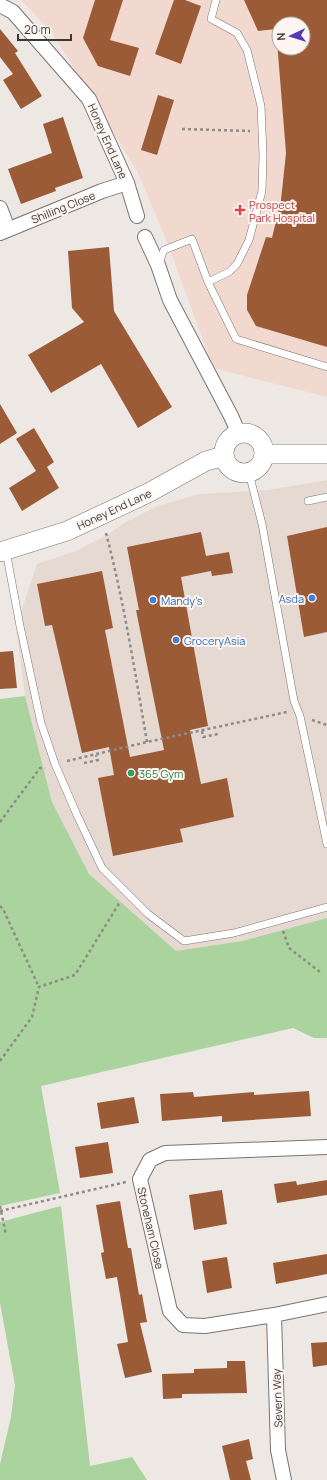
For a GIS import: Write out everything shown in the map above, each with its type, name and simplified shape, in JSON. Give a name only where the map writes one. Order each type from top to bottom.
[{"type":"street","name":"Honey End Lane","points":[[0,5],[13,12],[90,100],[127,183],[137,216]]},
{"type":"street","name":"Shilling Close","points":[[4,231],[127,183]]},
{"type":"street","points":[[0,208],[4,231]]},
{"type":"street","points":[[145,237],[158,265],[170,300],[239,434]]},
{"type":"street","points":[[245,433],[256,438],[261,442],[264,454],[263,461],[259,466],[248,473],[235,472],[226,462],[224,456],[226,445],[233,436],[239,434],[245,433]]},
{"type":"street","points":[[264,454],[327,454]]},
{"type":"street","name":"Honey End Lane","points":[[3,551],[67,531],[148,493],[206,462],[224,456]]},
{"type":"street","name":"Stoneham Close","points":[[327,1147],[165,1153],[150,1160],[140,1179],[170,1311],[183,1325],[205,1326],[274,1315],[327,1304]]},
{"type":"street","name":"Severn Way","points":[[274,1315],[278,1450],[284,1480]]},
{"type":"lane","points":[[208,282],[229,272],[237,264],[248,240],[262,191],[263,131],[261,106],[247,50],[237,33],[211,19],[216,0]]},
{"type":"lane","points":[[158,265],[164,250],[192,239],[208,282],[236,340],[327,367]]},
{"type":"lane","points":[[248,473],[262,524],[294,701],[300,716],[327,844]]},
{"type":"lane","points":[[308,501],[327,497]]},
{"type":"lane","points":[[3,551],[41,723],[56,766],[102,868],[148,914],[184,941],[234,933],[327,907]]},
{"type":"path","points":[[182,129],[263,131]]},
{"type":"path","points":[[105,527],[116,568],[126,616],[147,742]]},
{"type":"path","points":[[0,822],[40,768],[56,766],[147,742],[286,712],[327,725]]},
{"type":"path","points":[[202,731],[203,737],[218,734]]},
{"type":"path","points":[[84,763],[98,760],[96,755]]},
{"type":"path","points":[[39,987],[75,975],[126,892]]},
{"type":"path","points":[[0,906],[3,909],[39,987],[32,1017],[0,1061]]},
{"type":"path","points":[[279,921],[289,948],[320,972]]},
{"type":"path","points":[[1,1210],[140,1179]]},
{"type":"path","points":[[0,1206],[6,1235]]},
{"type":"shaded area","name":"Prospect Park Hospital","points":[[21,0],[327,0],[327,397],[213,368],[169,247],[138,173],[53,34]]},
{"type":"shaded area","points":[[327,480],[327,918],[242,941],[176,951],[89,875],[52,802],[25,696],[16,627],[37,564],[76,551],[107,535],[126,522],[158,506],[199,494],[268,490]]},
{"type":"green space","points":[[25,696],[52,802],[89,874],[176,951],[242,941],[327,918],[327,1038],[314,1038],[293,1028],[41,1086],[60,1193],[0,1206],[0,699]]},
{"type":"green space","points":[[61,1206],[90,1466],[132,1457],[147,1480],[0,1480],[0,1464],[11,1417],[15,1385],[0,1303],[0,1222]]},
{"type":"building","points":[[95,0],[123,0],[110,40],[139,48],[130,76],[98,66],[83,38]]},
{"type":"building","points":[[174,0],[185,0],[201,6],[181,64],[155,54]]},
{"type":"building","name":"Prospect Park Hospital","points":[[244,0],[327,0],[327,347],[256,326],[247,310],[247,295],[266,237],[272,238],[281,200],[286,153],[278,56],[311,56],[311,16],[271,16],[271,30],[258,31]]},
{"type":"building","points":[[0,29],[18,51],[15,53],[42,96],[21,109],[3,80],[13,74],[0,57]]},
{"type":"building","points":[[158,95],[174,100],[157,155],[141,150]]},
{"type":"building","points":[[63,117],[83,178],[55,188],[56,191],[21,204],[8,169],[52,153],[43,124]]},
{"type":"building","points":[[109,247],[114,311],[172,407],[138,428],[101,364],[51,393],[28,355],[84,322],[72,308],[68,251]]},
{"type":"building","points":[[0,404],[17,433],[0,444]]},
{"type":"building","points":[[34,428],[54,462],[47,467],[59,488],[22,511],[9,488],[36,471],[16,439]]},
{"type":"building","name":"Asda","points":[[327,527],[327,632],[304,637],[287,536]]},
{"type":"building","points":[[201,532],[206,556],[229,552],[233,573],[212,576],[211,571],[181,577],[208,726],[190,730],[201,784],[227,778],[234,817],[180,829],[183,842],[113,856],[98,778],[114,775],[109,747],[82,753],[52,625],[45,626],[37,584],[102,571],[113,628],[105,630],[130,757],[164,750],[136,610],[139,610],[127,547]]},
{"type":"building","points":[[13,651],[17,688],[0,689],[0,652]]},
{"type":"building","points":[[309,1091],[311,1116],[222,1122],[222,1116],[162,1121],[160,1094],[193,1092],[194,1097],[254,1092],[254,1095]]},
{"type":"building","points":[[134,1097],[139,1123],[101,1129],[97,1103]]},
{"type":"building","points":[[108,1142],[113,1173],[80,1178],[75,1147]]},
{"type":"building","points":[[327,1180],[327,1195],[277,1203],[274,1184],[296,1181],[297,1185]]},
{"type":"building","points":[[222,1190],[227,1224],[194,1230],[189,1195]]},
{"type":"building","points":[[120,1201],[128,1248],[131,1248],[139,1295],[142,1294],[147,1322],[140,1323],[152,1372],[125,1378],[117,1344],[128,1342],[117,1277],[106,1279],[101,1253],[104,1252],[96,1205]]},
{"type":"building","points":[[327,1254],[327,1274],[276,1284],[273,1263]]},
{"type":"building","points":[[227,1257],[232,1288],[207,1293],[202,1261]]},
{"type":"building","points":[[327,1342],[327,1365],[313,1367],[311,1343]]},
{"type":"building","points":[[227,1361],[245,1361],[247,1393],[182,1394],[182,1398],[163,1399],[162,1374],[194,1373],[194,1369],[227,1368]]},
{"type":"building","points":[[249,1439],[253,1459],[246,1461],[251,1480],[230,1480],[222,1446]]},
{"type":"place","name":"Prospect Park Hospital","points":[[240,210]]},
{"type":"place","name":"Asda","points":[[312,598]]},
{"type":"place","name":"Mandy’s","points":[[153,600]]},
{"type":"place","name":"GroceryAsia","points":[[176,640]]},
{"type":"place","name":"365 Gym","points":[[131,773]]}]
